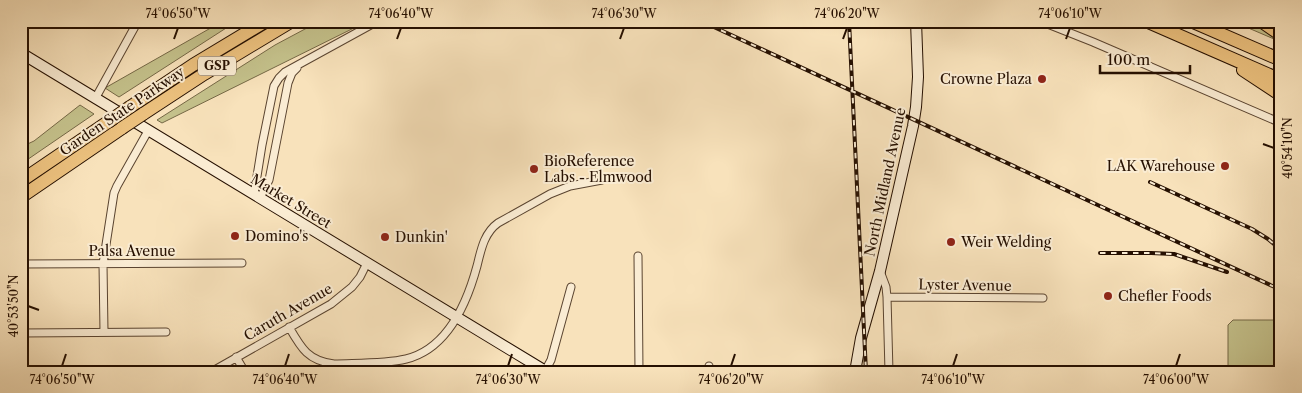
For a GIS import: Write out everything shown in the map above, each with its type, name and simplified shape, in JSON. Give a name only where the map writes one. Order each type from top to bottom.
[{"type":"highway","name":"Garden State Parkway","points":[[26,178],[193,65],[266,21]]},
{"type":"highway","name":"Garden State Parkway","points":[[26,194],[204,74],[292,21]]},
{"type":"highway","points":[[1146,21],[1281,80]]},
{"type":"highway","points":[[1191,21],[1281,60]]},
{"type":"highway","points":[[1261,21],[1281,36]]},
{"type":"highway","points":[[1209,49],[1281,95]]},
{"type":"main road","points":[[21,32],[22,21]]},
{"type":"main road","name":"North Midland Avenue","points":[[855,372],[861,338],[880,271],[913,126],[918,77],[916,21]]},
{"type":"main road","name":"Market Street","points":[[21,53],[546,371]]},
{"type":"street","points":[[95,99],[138,21]]},
{"type":"street","points":[[257,196],[262,145],[274,86],[279,78],[285,72],[378,21]]},
{"type":"street","points":[[1040,21],[1090,40],[1281,123]]},
{"type":"street","points":[[257,196],[268,180],[288,83],[292,73],[299,65]]},
{"type":"street","points":[[104,332],[103,264],[114,193],[148,130]]},
{"type":"street","points":[[289,327],[305,352],[319,361],[334,364],[397,360],[408,358],[427,350],[443,336],[457,317],[471,287],[480,254],[490,229],[550,194],[570,186],[602,180]]},
{"type":"street","points":[[638,256],[639,372]]},
{"type":"street","name":"Palsa Avenue","points":[[21,264],[242,263]]},
{"type":"street","name":"Caruth Avenue","points":[[211,372],[331,304],[342,296],[360,277],[368,263]]},
{"type":"street","points":[[880,271],[887,296],[890,372]]},
{"type":"street","points":[[546,371],[552,360],[571,287]]},
{"type":"street","name":"Lyster Avenue","points":[[887,296],[1043,298]]},
{"type":"street","points":[[21,333],[166,332]]},
{"type":"street","points":[[236,357],[244,372]]},
{"type":"shaded area","points":[[223,21],[237,21],[119,97],[105,88]]},
{"type":"shaded area","points":[[320,21],[368,21],[162,123],[157,120],[275,45]]},
{"type":"shaded area","points":[[1232,21],[1256,21],[1281,42]]},
{"type":"shaded area","points":[[80,105],[94,114],[21,164],[21,147],[34,141]]},
{"type":"shaded area","points":[[1233,320],[1281,320],[1281,372],[1228,372],[1228,325]]},
{"type":"railway","points":[[701,21],[1281,290]]},
{"type":"railway","points":[[849,21],[866,372]]},
{"type":"railway","points":[[1150,182],[1252,229],[1281,250]]},
{"type":"railway","points":[[1100,253],[1174,254],[1227,272]]},
{"type":"place","name":"Crowne Plaza","points":[[1042,79]]},
{"type":"place","name":"LAK Warehouse","points":[[1225,166]]},
{"type":"place","name":"BioReference Labs - Elmwood","points":[[534,169]]},
{"type":"place","name":"Domino's","points":[[235,236]]},
{"type":"place","name":"Dunkin'","points":[[385,237]]},
{"type":"place","name":"Weir Welding","points":[[951,242]]},
{"type":"place","name":"Chefler Foods","points":[[1108,296]]}]
